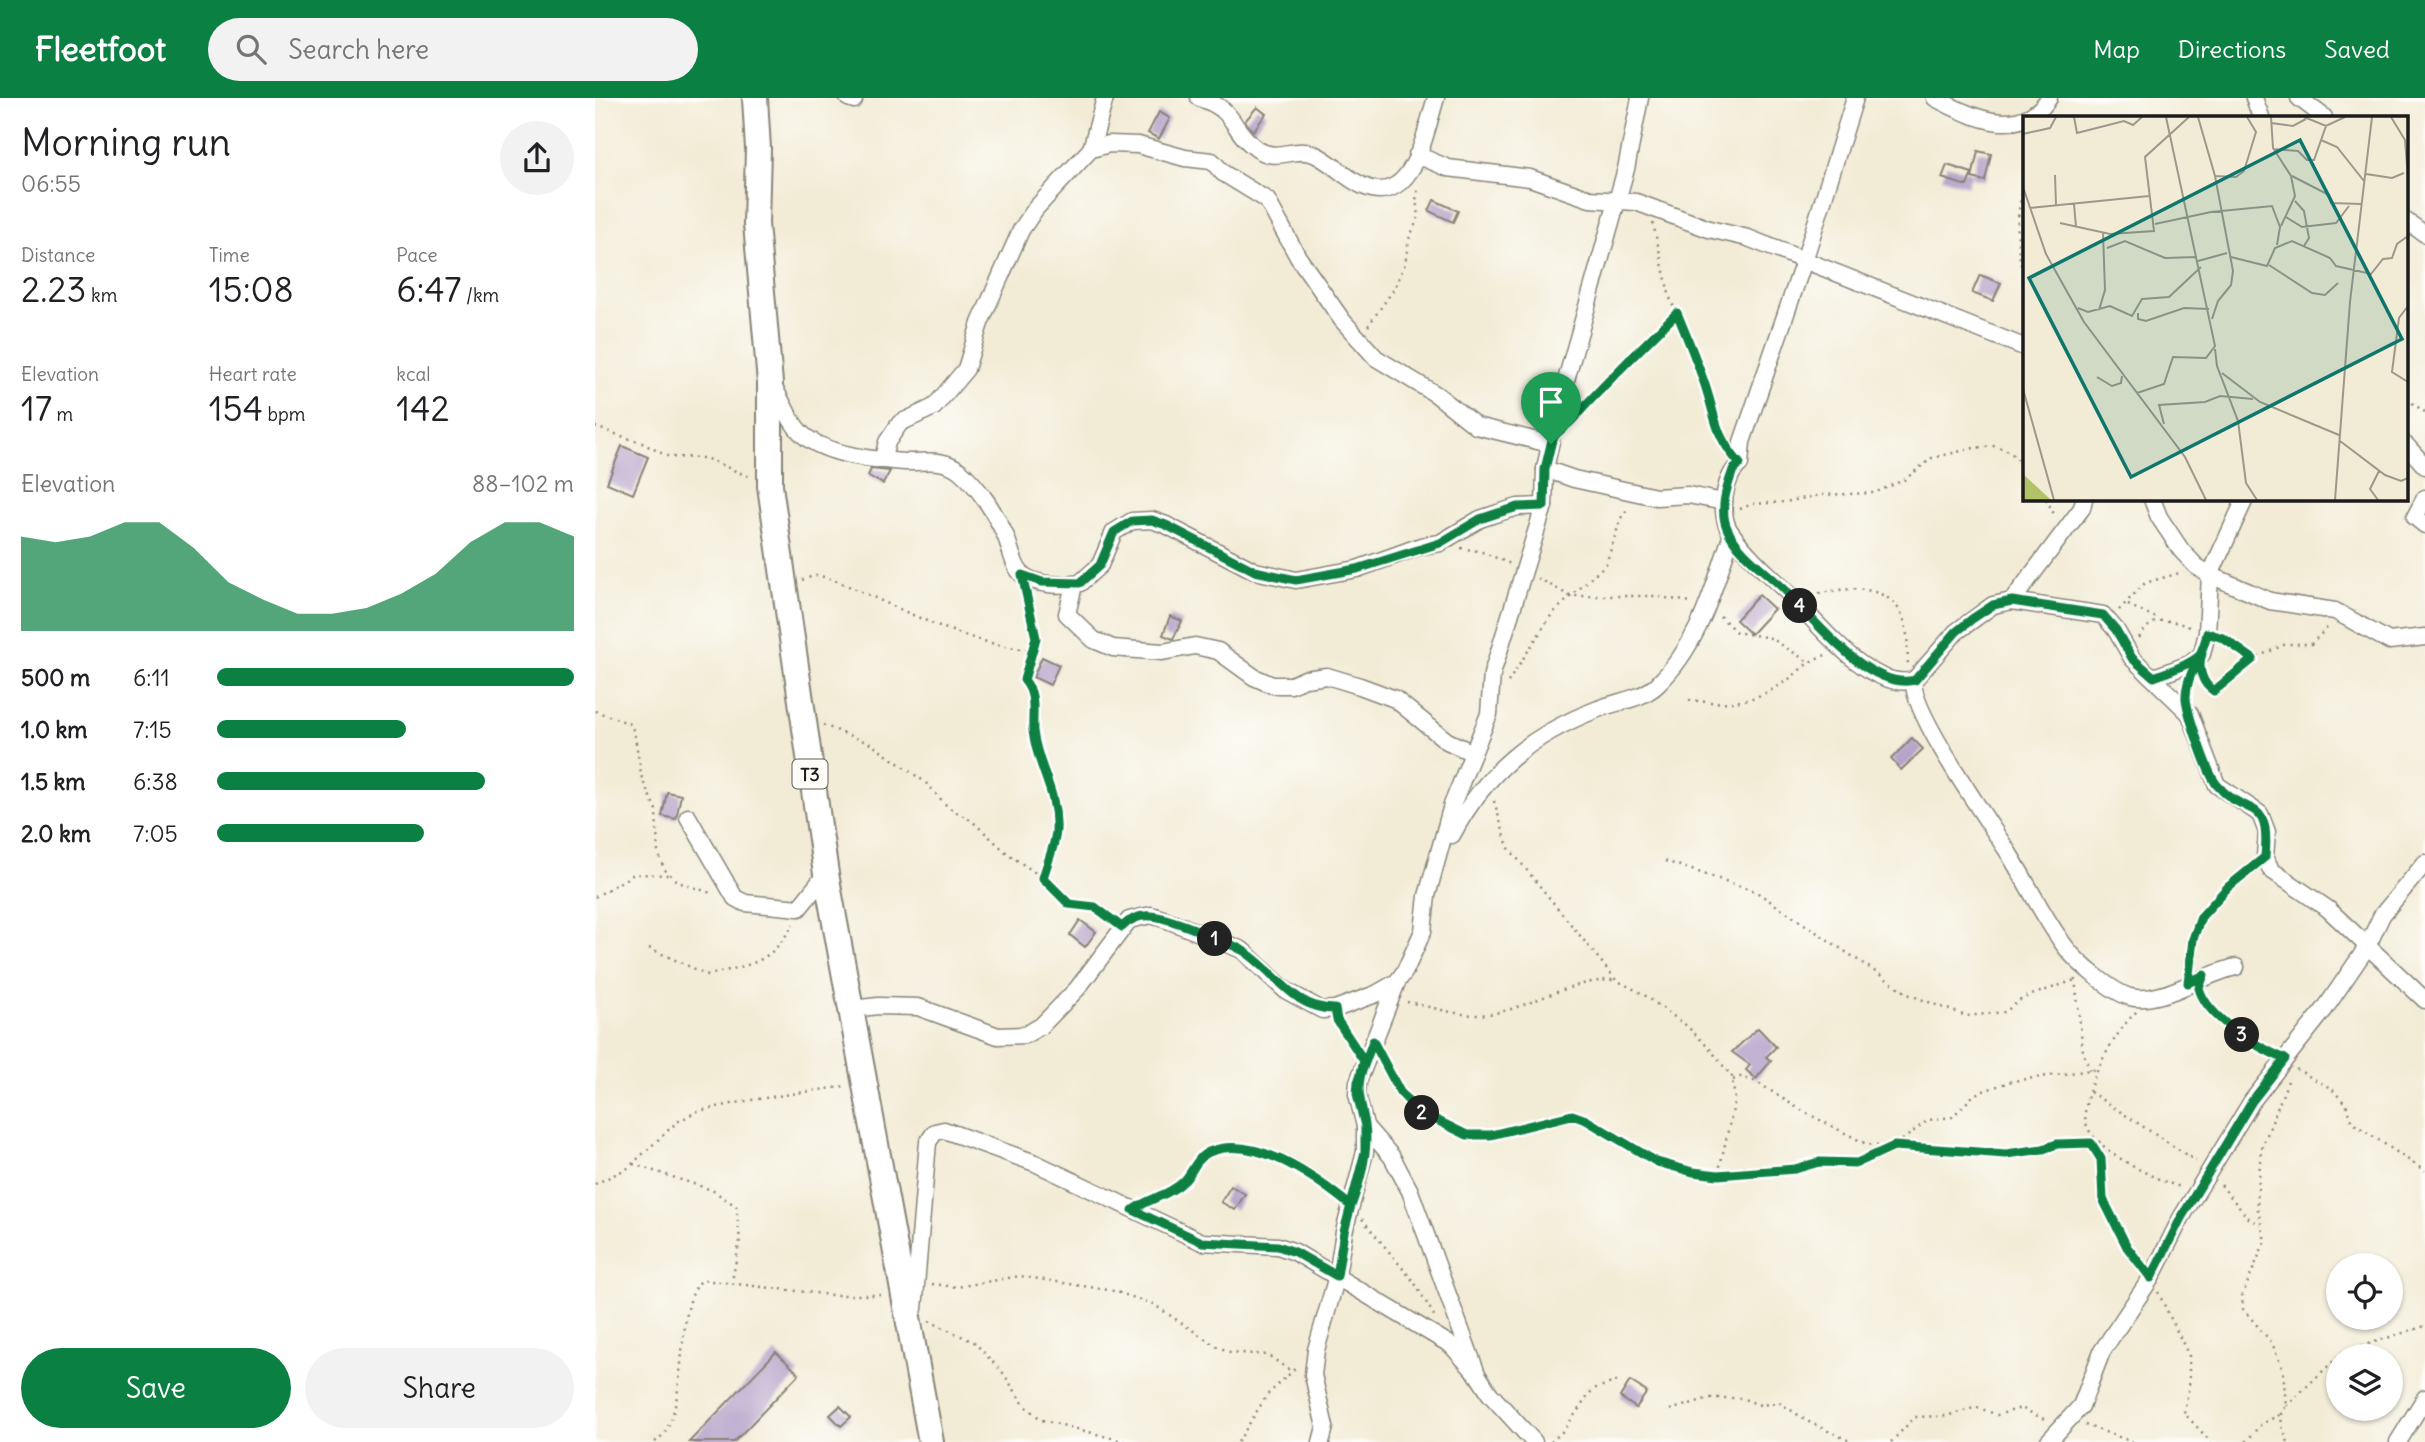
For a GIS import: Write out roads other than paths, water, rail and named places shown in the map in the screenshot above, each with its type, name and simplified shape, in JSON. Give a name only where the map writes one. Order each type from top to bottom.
[{"type":"highway","name":"T3","points":[[755,98],[758,149],[757,224],[770,383],[769,486],[825,874],[852,1009],[863,1083],[910,1296],[911,1340],[931,1442]]},
{"type":"street","points":[[883,458],[887,442],[900,423],[934,407],[966,369],[980,323],[1024,224],[1091,149],[1105,98]]},
{"type":"street","points":[[1199,98],[1224,108],[1244,137],[1265,154],[1275,157],[1299,152],[1313,154],[1371,189],[1399,185],[1409,174],[1420,157],[1436,98]]},
{"type":"street","points":[[1321,1442],[1325,1427],[1314,1384],[1316,1350],[1337,1276],[1365,1152],[1365,1126],[1357,1094],[1364,1061],[1397,982],[1413,958],[1423,930],[1427,896],[1452,805],[1489,714],[1492,674],[1544,506],[1545,469],[1551,440],[1616,203],[1640,98]]},
{"type":"street","points":[[1440,855],[1460,819],[1488,782],[1515,753],[1542,734],[1655,687],[1687,652],[1704,616],[1730,531],[1724,502],[1733,470],[1740,464],[1742,442],[1805,258],[1855,98]]},
{"type":"street","points":[[1935,98],[1978,119],[2001,123],[2023,116]]},
{"type":"street","points":[[2025,116],[2038,112],[2049,98]]},
{"type":"street","points":[[2254,98],[2261,116]]},
{"type":"street","points":[[2299,98],[2323,116]]},
{"type":"street","points":[[1091,149],[1109,144],[1138,145],[1185,158],[1207,159],[1223,173],[1255,190],[1274,210],[1299,257],[1342,320],[1360,337],[1357,340],[1376,358],[1437,395],[1476,426],[1551,440]]},
{"type":"street","points":[[1420,157],[1448,168],[1530,178],[1578,196],[1616,203],[1629,201],[1652,207],[1709,229],[1748,238],[1805,258],[2023,347]]},
{"type":"street","points":[[2407,222],[2425,234]]},
{"type":"street","points":[[770,383],[794,424],[809,439],[858,456],[913,462],[941,461],[961,472],[994,515],[1022,575],[1042,582],[1080,583]]},
{"type":"street","points":[[2407,446],[2425,466]]},
{"type":"street","points":[[1545,469],[1574,479],[1656,497],[1669,494],[1724,502]]},
{"type":"street","points":[[2425,498],[2415,511],[2415,517],[2425,525]]},
{"type":"street","points":[[2152,500],[2164,525],[2196,566],[2210,575],[2270,601],[2337,612],[2389,641],[2425,637]]},
{"type":"street","points":[[2154,677],[2190,664],[2202,654],[2207,633],[2210,575],[2245,500]]},
{"type":"street","points":[[2012,601],[2041,567],[2062,532],[2087,502]]},
{"type":"street","points":[[1473,753],[1447,741],[1395,699],[1343,680],[1317,676],[1282,686],[1263,682],[1218,651],[1207,648],[1185,646],[1162,652],[1102,645],[1067,614],[1074,585],[1100,565],[1114,532],[1124,524],[1143,519],[1177,530],[1255,571],[1296,580],[1357,569],[1440,543],[1480,519],[1518,507],[1544,506]]},
{"type":"street","points":[[1730,531],[1842,650],[1875,672],[1913,681]]},
{"type":"street","points":[[1913,681],[1956,632],[1993,605],[2012,601],[2103,615],[2116,630],[2127,650],[2190,714],[2217,785],[2260,814],[2267,832],[2265,857],[2271,870],[2327,909],[2425,1000]]},
{"type":"street","points":[[1913,681],[1915,694],[1949,760],[2067,950],[2112,988],[2130,997],[2161,997],[2204,975],[2236,967]]},
{"type":"street","points":[[688,817],[735,898],[745,903],[782,907],[803,905],[825,874]]},
{"type":"street","points":[[2048,1442],[2081,1405],[2102,1350],[2151,1278],[2198,1191],[2252,1101],[2303,1038],[2367,947],[2382,915],[2425,863]]},
{"type":"street","points":[[852,1009],[878,1006],[918,1007],[998,1036],[1025,1035],[1041,1026],[1077,989],[1122,927],[1138,917],[1151,915],[1242,950],[1285,989],[1322,1010],[1335,1009],[1376,994],[1397,982]]},
{"type":"street","points":[[1365,1126],[1392,1157],[1410,1191],[1477,1374]]},
{"type":"street","points":[[910,1296],[927,1142],[935,1132],[944,1130],[983,1142],[1202,1242],[1278,1246],[1295,1252],[1451,1345],[1477,1374],[1490,1394],[1534,1442]]},
{"type":"street","points":[[2398,1442],[2425,1398]]}]
